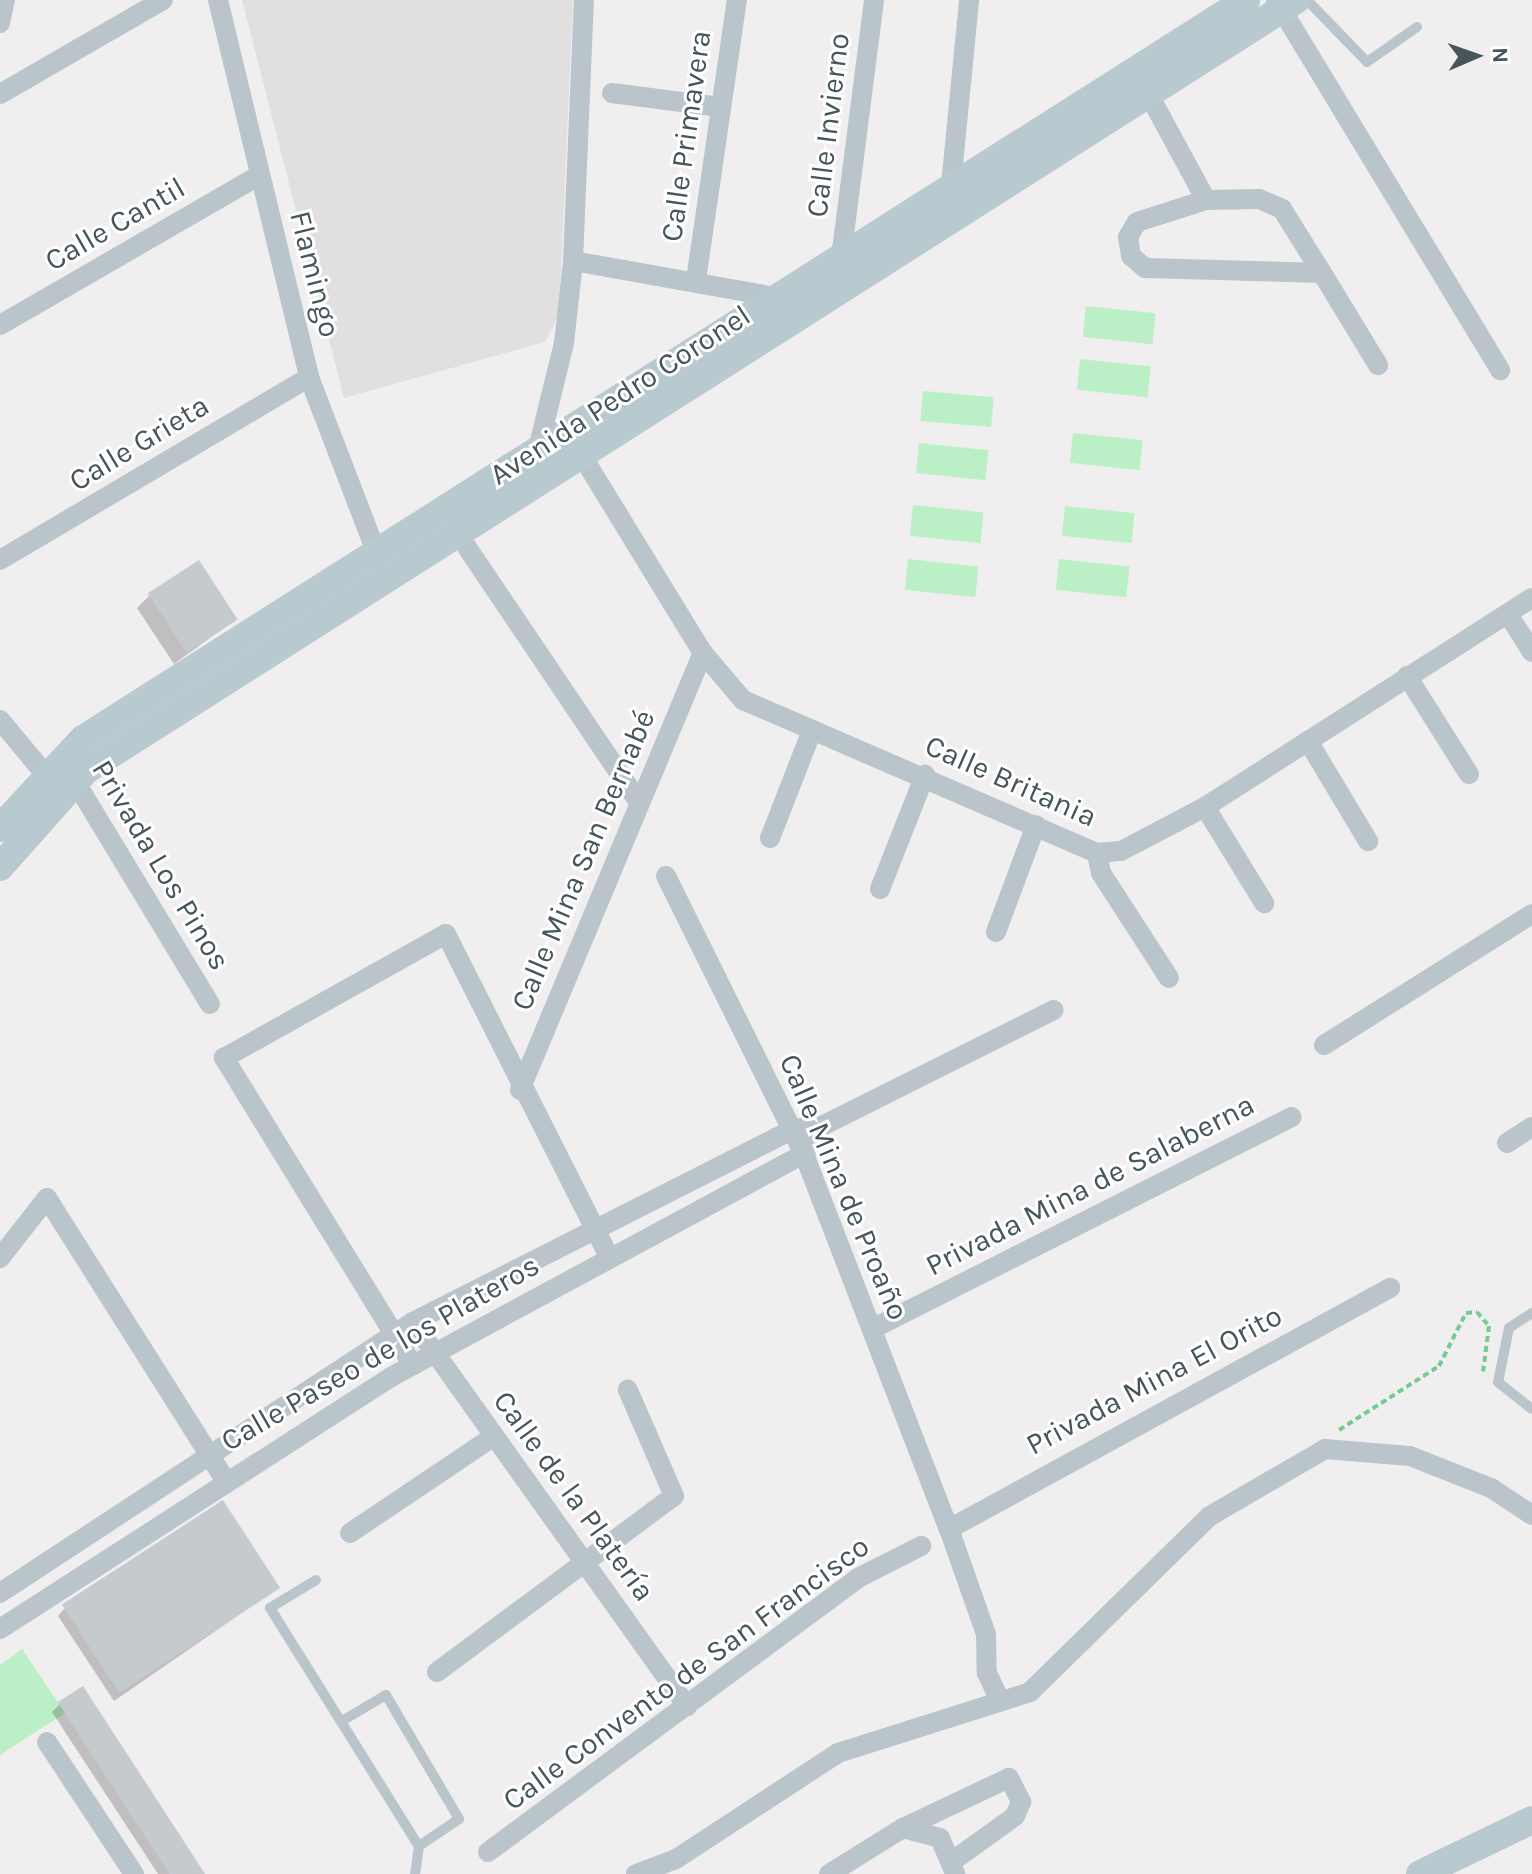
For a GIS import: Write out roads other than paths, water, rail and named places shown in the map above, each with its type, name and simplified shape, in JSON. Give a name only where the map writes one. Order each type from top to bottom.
[{"type":"main road","name":"Avenida Pedro Coronel","points":[[0,828],[54,765],[247,636],[1246,0]]},
{"type":"main road","name":"Avenida Pedro Coronel","points":[[0,867],[75,783],[262,660],[584,459],[1290,2]]},
{"type":"main road","points":[[247,636],[262,660]]},
{"type":"main road","points":[[1420,1874],[1532,1820]]},
{"type":"street","points":[[0,23],[5,0]]},
{"type":"street","points":[[0,94],[163,0]]},
{"type":"street","name":"Flamingo","points":[[218,0],[309,377],[377,554]]},
{"type":"street","points":[[538,449],[564,343],[573,261],[584,0]]},
{"type":"street","name":"Calle Primavera","points":[[696,280],[737,0]]},
{"type":"street","name":"Calle Invierno","points":[[841,258],[874,0]]},
{"type":"street","points":[[951,185],[969,0]]},
{"type":"street","points":[[1290,2],[1500,370]]},
{"type":"street","points":[[612,93],[720,107]]},
{"type":"street","points":[[1149,95],[1206,200]]},
{"type":"street","name":"Calle Cantil","points":[[0,325],[260,175]]},
{"type":"street","points":[[1322,273],[1145,268],[1131,256],[1128,237],[1137,222],[1206,200],[1259,199],[1282,209],[1322,273],[1378,365]]},
{"type":"street","points":[[573,261],[781,295],[811,313]]},
{"type":"street","name":"Calle Grieta","points":[[0,560],[309,377]]},
{"type":"street","name":"Calle Britania","points":[[584,459],[703,653],[743,700],[925,775],[1097,853],[1121,851],[1205,807],[1532,598]]},
{"type":"street","points":[[460,537],[638,801]]},
{"type":"street","points":[[1508,614],[1532,652]]},
{"type":"street","name":"Calle Mina San Bernabé","points":[[520,1090],[638,801],[703,653]]},
{"type":"street","points":[[1407,676],[1469,774]]},
{"type":"street","name":"Privada Los Pinos","points":[[0,720],[75,783],[210,1004]]},
{"type":"street","points":[[770,838],[812,730]]},
{"type":"street","points":[[1308,741],[1368,841]]},
{"type":"street","points":[[880,889],[925,775]]},
{"type":"street","points":[[1205,807],[1264,903]]},
{"type":"street","points":[[996,932],[1036,825]]},
{"type":"street","points":[[1097,853],[1101,873],[1169,978]]},
{"type":"street","name":"Calle Mina de Proaño","points":[[666,876],[804,1154],[949,1529],[990,1648],[987,1673],[1000,1701]]},
{"type":"street","points":[[1324,1045],[1532,914]]},
{"type":"street","points":[[413,1365],[224,1058],[446,934],[520,1090],[609,1256]]},
{"type":"street","points":[[793,1129],[822,1126],[1054,1010]]},
{"type":"street","name":"Privada Mina de Salaberna","points":[[872,1329],[1292,1117]]},
{"type":"street","points":[[804,1154],[822,1126]]},
{"type":"street","points":[[1507,1143],[1532,1127]]},
{"type":"street","name":"Calle Paseo de los Plateros","points":[[0,1593],[208,1452],[413,1322],[793,1129]]},
{"type":"street","name":"Calle Paseo de los Plateros","points":[[0,1629],[224,1478],[413,1365],[609,1256],[804,1154]]},
{"type":"street","points":[[0,1258],[47,1198],[224,1478]]},
{"type":"street","name":"Privada Mina El Orito","points":[[949,1529],[1390,1288]]},
{"type":"street","name":"Calle de la Platería","points":[[413,1322],[687,1706]]},
{"type":"street","points":[[437,1672],[587,1564],[674,1496],[628,1390]]},
{"type":"street","points":[[350,1533],[493,1437]]},
{"type":"street","points":[[636,1874],[676,1859],[838,1753],[1030,1692],[1063,1665],[1210,1516],[1342,1446],[1455,1471],[1532,1515]]},
{"type":"street","name":"Calle Convento de San Francisco","points":[[488,1852],[858,1578],[921,1546]]},
{"type":"street","points":[[47,1742],[134,1874]]},
{"type":"street","points":[[829,1874],[903,1828],[1009,1778],[1021,1802],[1015,1816],[955,1867],[927,1830],[903,1828]]},
{"type":"lane","points":[[1290,2],[1367,62],[1417,27]]},
{"type":"lane","points":[[1532,1313],[1509,1328],[1498,1382],[1532,1409]]},
{"type":"lane","points":[[316,1580],[270,1608],[419,1846],[415,1874]]},
{"type":"lane","points":[[342,1721],[386,1695],[459,1819],[419,1846]]}]
